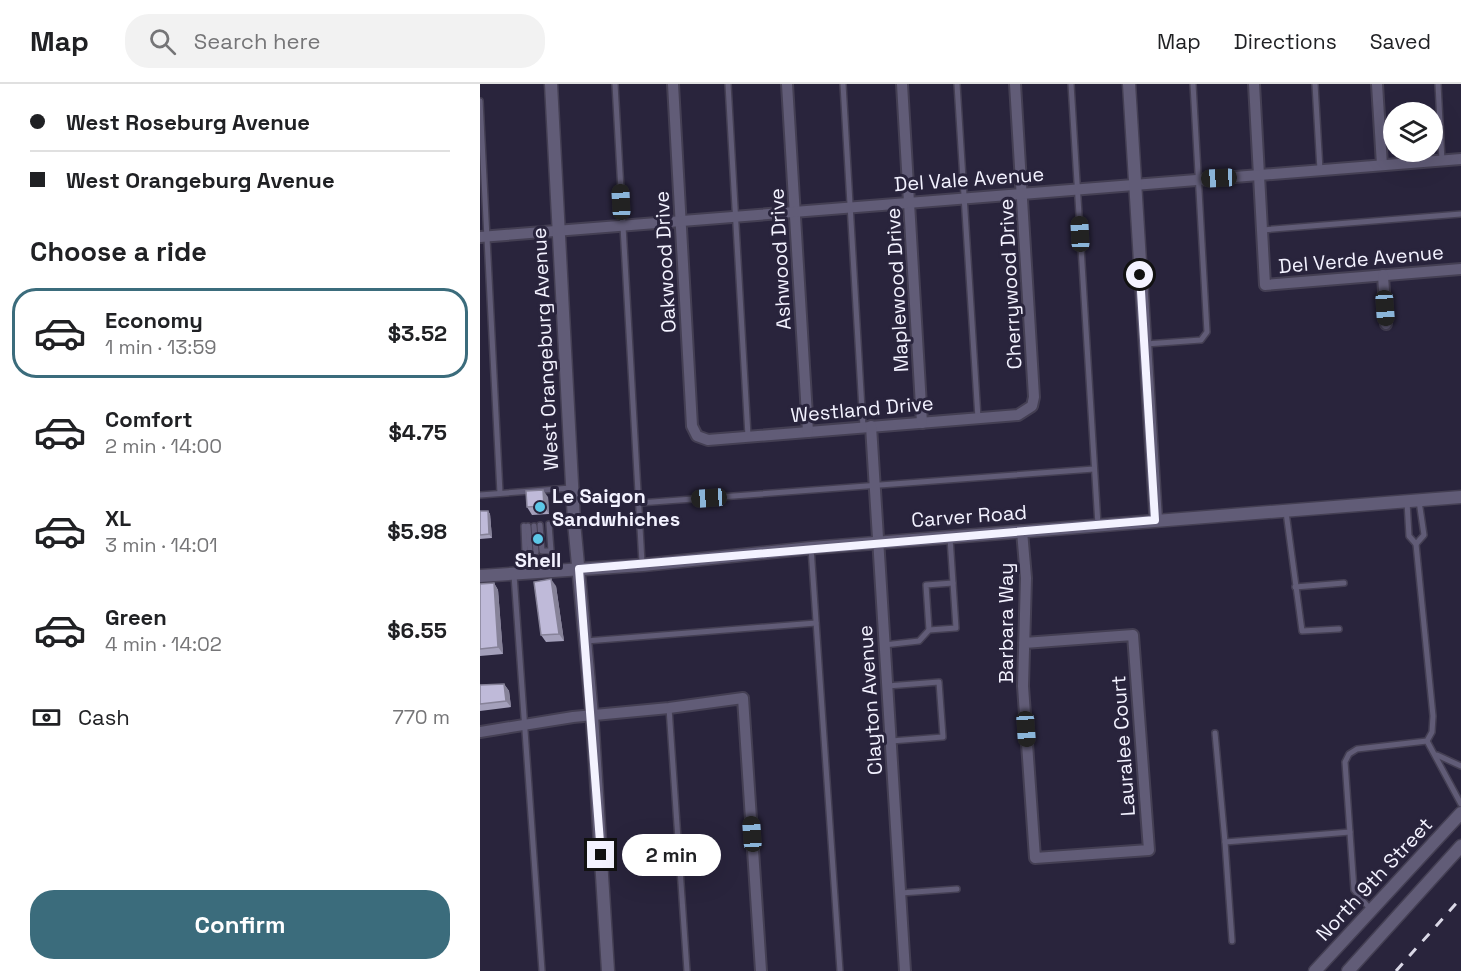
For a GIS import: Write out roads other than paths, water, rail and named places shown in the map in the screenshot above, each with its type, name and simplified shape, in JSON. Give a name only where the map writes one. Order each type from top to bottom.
[{"type":"street","name":"West Orangeburg Avenue","points":[[551,84],[573,488],[592,715],[608,971]]},
{"type":"street","name":"Oakwood Drive","points":[[673,84],[692,426],[697,436]]},
{"type":"street","name":"Ashwood Drive","points":[[787,84],[808,432]]},
{"type":"street","name":"Maplewood Drive","points":[[902,84],[922,423]]},
{"type":"street","name":"Cherrywood Drive","points":[[1016,84],[1034,397],[1029,409]]},
{"type":"street","points":[[1129,84],[1155,520]]},
{"type":"street","points":[[1254,84],[1263,230]]},
{"type":"street","points":[[1377,84],[1382,165]]},
{"type":"street","name":"Del Vale Avenue","points":[[1443,161],[1461,159]]},
{"type":"street","name":"Del Vale Avenue","points":[[484,237],[910,201],[1427,162]]},
{"type":"street","name":"Del Verde Avenue","points":[[1263,230],[1264,285],[1461,269]]},
{"type":"street","points":[[1383,275],[1386,324]]},
{"type":"street","name":"Westland Drive","points":[[697,436],[708,440],[922,423],[1017,415],[1029,409]]},
{"type":"street","name":"Clayton Avenue","points":[[867,426],[878,542],[905,971]]},
{"type":"street","name":"Carver Road","points":[[480,576],[643,565],[878,542],[1461,497]]},
{"type":"street","name":"Barbara Way","points":[[1022,531],[1026,578],[1023,686],[1035,858]]},
{"type":"street","name":"Lauralee Court","points":[[1024,644],[1133,634],[1149,850],[1035,858]]},
{"type":"street","points":[[480,732],[592,715],[743,698],[761,971]]},
{"type":"street","name":"North 9th Street","points":[[1315,971],[1461,813]]},
{"type":"street","name":"North 9th Street","points":[[1348,971],[1461,846]]},
{"type":"lane","points":[[615,84],[643,565]]},
{"type":"lane","points":[[728,84],[748,436]]},
{"type":"lane","points":[[843,84],[867,426]]},
{"type":"lane","points":[[957,84],[978,418]]},
{"type":"lane","points":[[1071,84],[1098,525]]},
{"type":"lane","points":[[1144,344],[1201,340],[1207,332],[1193,84]]},
{"type":"lane","points":[[1315,84],[1320,170]]},
{"type":"lane","points":[[1438,84],[1439,102]]},
{"type":"lane","points":[[480,101],[484,237],[500,493]]},
{"type":"lane","points":[[1263,230],[1461,214]]},
{"type":"lane","points":[[639,503],[1094,470]]},
{"type":"lane","points":[[480,495],[573,488]]},
{"type":"lane","points":[[1413,501],[1424,535],[1416,544]]},
{"type":"lane","points":[[1413,501],[1409,536],[1416,544],[1433,716],[1432,732],[1427,741]]},
{"type":"lane","points":[[1286,511],[1302,631],[1339,629]]},
{"type":"lane","points":[[531,526],[542,551],[551,551],[549,524]]},
{"type":"lane","points":[[531,526],[530,552],[531,526]]},
{"type":"lane","points":[[884,645],[919,641],[929,630],[956,628],[950,537]]},
{"type":"lane","points":[[811,548],[840,971]]},
{"type":"lane","points":[[514,573],[542,971]]},
{"type":"lane","points":[[929,630],[926,585],[953,583]]},
{"type":"lane","points":[[1295,587],[1344,583]]},
{"type":"lane","points":[[586,641],[816,623]]},
{"type":"lane","points":[[887,686],[939,682],[943,737],[891,741]]},
{"type":"lane","points":[[669,708],[687,971]]},
{"type":"lane","points":[[1215,733],[1232,942]]},
{"type":"lane","points":[[1427,741],[1437,755],[1461,804]]},
{"type":"lane","points":[[1371,910],[1354,890],[1345,762],[1349,754],[1357,749],[1427,741]]},
{"type":"lane","points":[[1437,755],[1461,766]]},
{"type":"lane","points":[[1225,842],[1350,832]]},
{"type":"lane","points":[[901,893],[957,889]]},
{"type":"railway","points":[[1396,971],[1461,898]]},
{"type":"place","name":"Le Saigon Sandwhiches","points":[[540,507]]},
{"type":"place","name":"Shell","points":[[538,539]]}]
